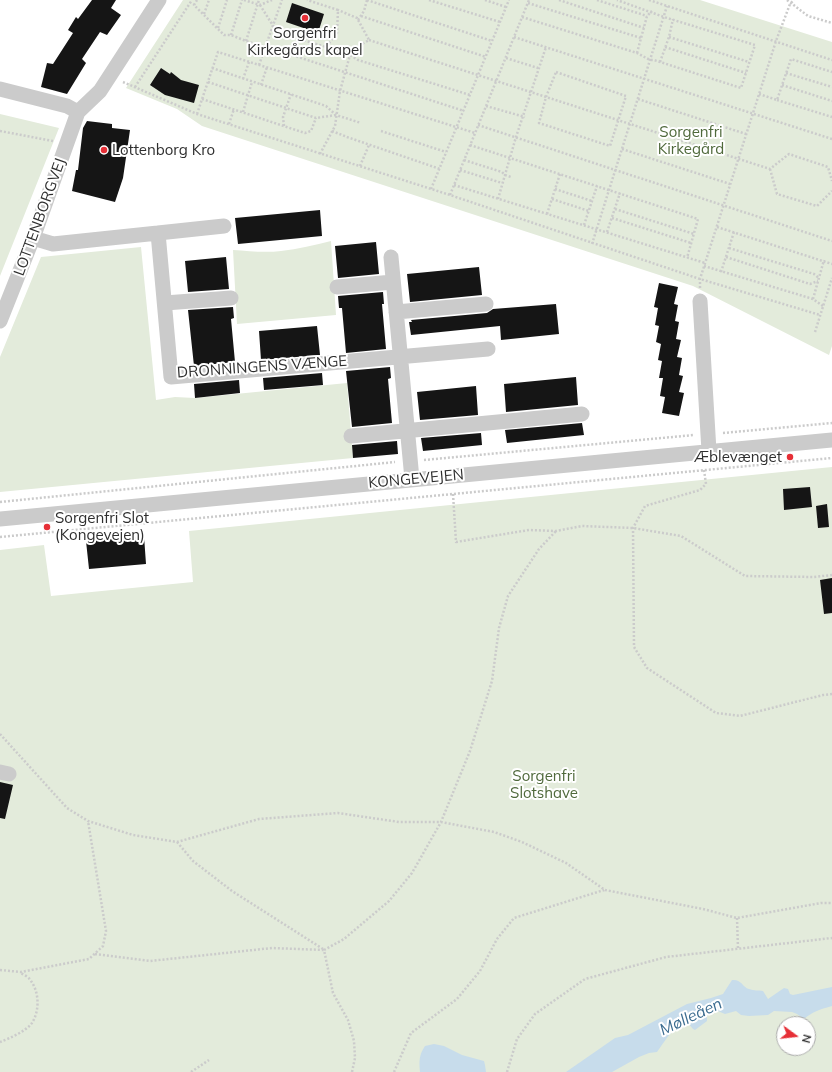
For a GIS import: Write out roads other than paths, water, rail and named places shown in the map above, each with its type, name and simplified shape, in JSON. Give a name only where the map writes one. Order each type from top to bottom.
[{"type":"street","name":"LOTTENBORGVEJ","points":[[0,321],[33,238],[78,112],[100,91],[159,0]]},
{"type":"street","points":[[0,89],[67,106],[78,112]]},
{"type":"street","points":[[33,238],[53,244],[224,226]]},
{"type":"street","name":"DRONNINGENS VÆNGE","points":[[158,233],[171,377],[488,349]]},
{"type":"street","points":[[391,257],[412,479]]},
{"type":"street","points":[[337,287],[393,282]]},
{"type":"street","points":[[165,303],[231,298]]},
{"type":"street","points":[[700,300],[709,451]]},
{"type":"street","points":[[396,312],[486,304]]},
{"type":"street","points":[[351,436],[582,414]]},
{"type":"street","name":"KONGEVEJEN","points":[[0,520],[412,479],[832,440]]},
{"type":"water","name":"Mølleåen","points":[[732,980],[740,982],[749,989],[763,991],[768,999],[784,988],[788,989],[790,994],[793,995],[832,987],[832,1006],[808,1016],[800,1016],[792,1012],[774,1011],[768,1015],[749,1016],[741,1015],[736,1011],[725,1014],[713,1009],[707,1015],[707,1021],[695,1030],[688,1023],[679,1026],[674,1029],[657,1052],[639,1057],[612,1072],[566,1072],[615,1038],[628,1035],[687,1004],[723,994]]},
{"type":"water","points":[[434,1044],[444,1046],[462,1055],[484,1061],[486,1072],[420,1072],[420,1058],[423,1049],[425,1046]]},
{"type":"place","name":"Sorgenfri Kirkegårds kapel","points":[[305,18]]},
{"type":"place","name":"Lottenborg Kro","points":[[104,150]]},
{"type":"place","name":"Æblevænget","points":[[790,457]]},
{"type":"place","name":"Sorgenfri Slot (Kongevejen)","points":[[47,527]]},
{"type":"park label","name":"Sorgenfri Kirkegård","points":[[691,140]]},
{"type":"park label","name":"Sorgenfri Slotshave","points":[[544,784]]}]
